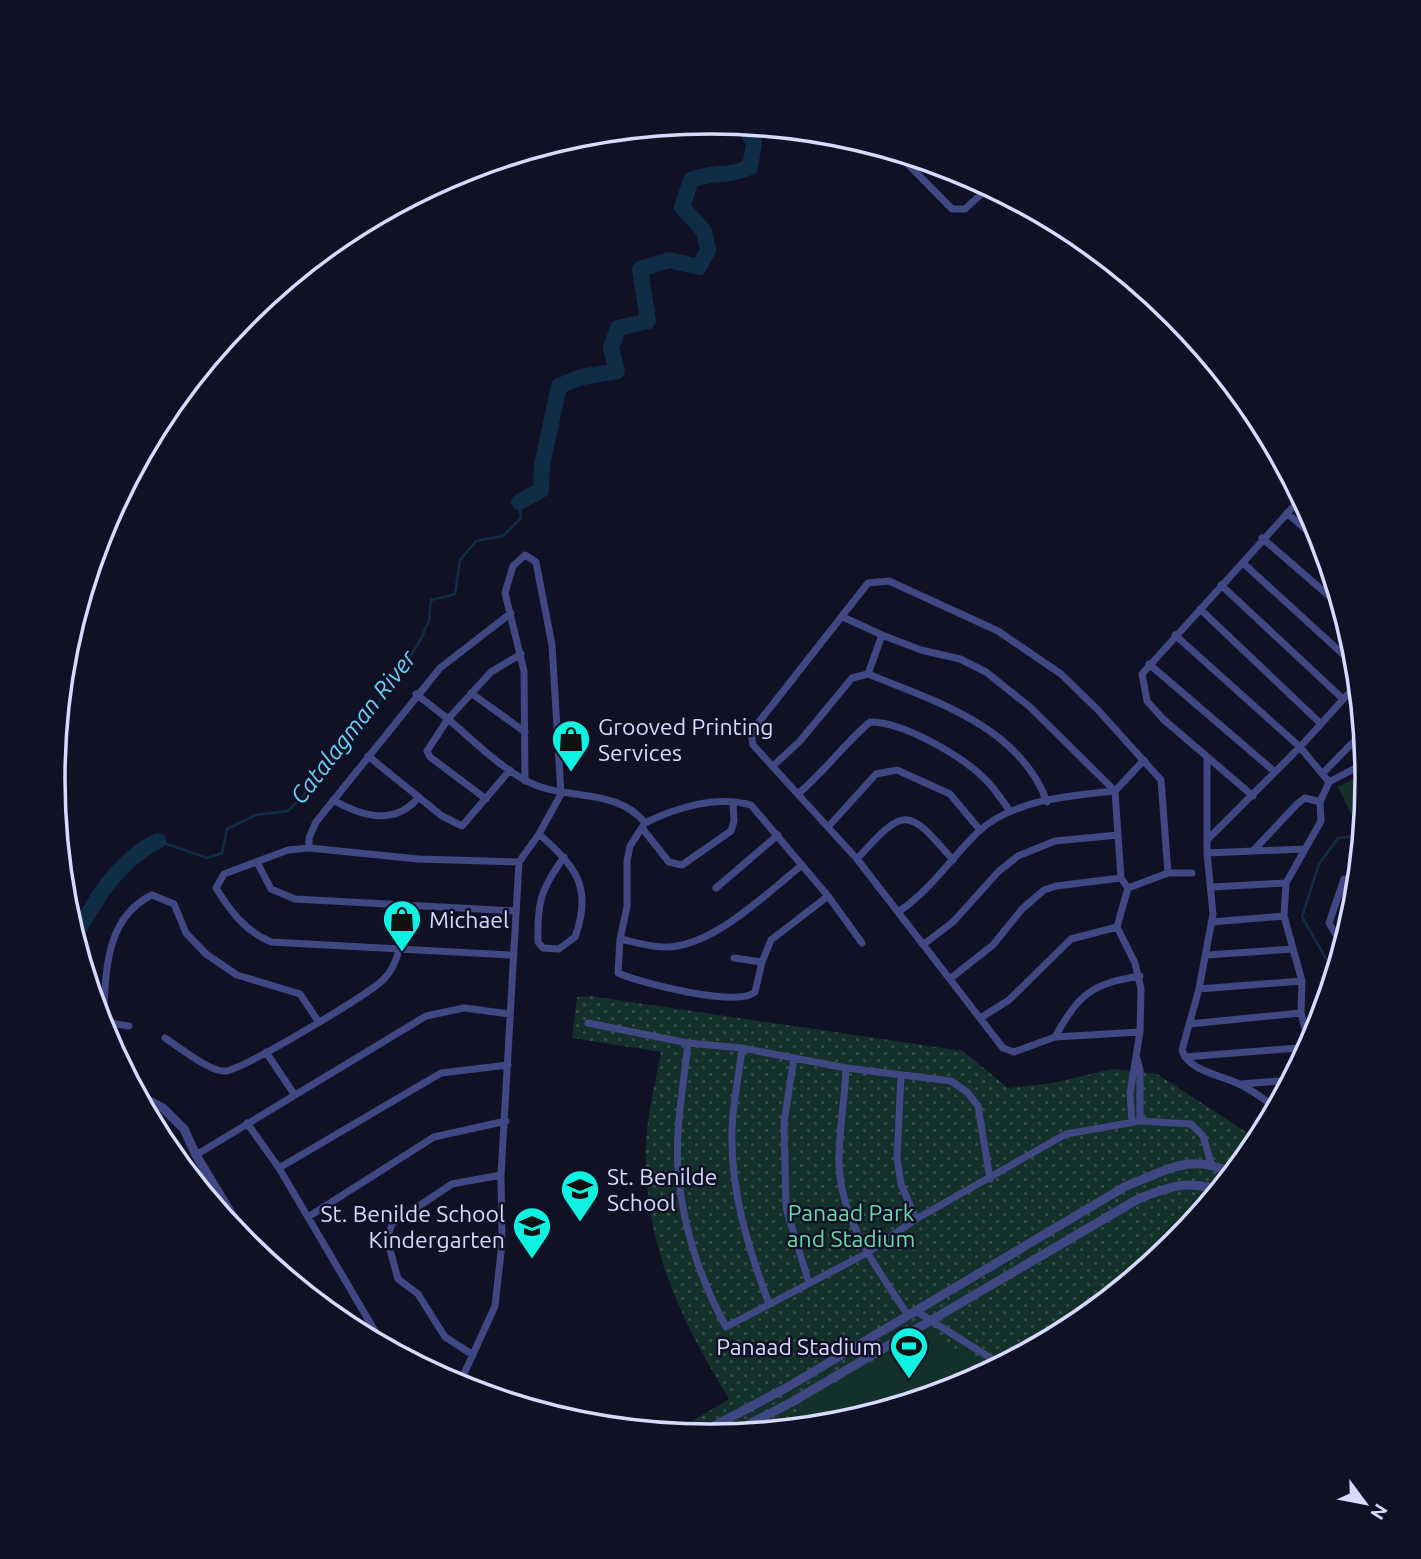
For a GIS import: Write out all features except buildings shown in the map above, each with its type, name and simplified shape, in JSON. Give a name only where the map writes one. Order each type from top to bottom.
[{"type":"street","points":[[909,165],[952,209],[965,209],[982,194]]},
{"type":"street","points":[[1253,796],[1207,760],[1147,701],[1142,674],[1295,505]]},
{"type":"street","points":[[1287,513],[1307,531]]},
{"type":"street","points":[[1262,538],[1329,596]]},
{"type":"street","points":[[463,1376],[495,1306],[502,1243],[501,1175],[519,862],[539,834],[561,794],[552,645],[545,596],[536,562],[530,556],[517,560],[508,577],[505,593],[521,654],[525,781]]},
{"type":"street","points":[[1243,563],[1344,655]]},
{"type":"street","points":[[1140,1032],[1055,1037],[1007,1052],[857,859],[753,746],[751,732],[868,583],[881,580],[998,631],[1061,674],[1161,780],[1168,873]]},
{"type":"street","points":[[1221,584],[1343,699]]},
{"type":"street","points":[[1200,609],[1320,723]]},
{"type":"street","points":[[309,848],[309,838],[316,822],[416,694],[460,650],[511,613]]},
{"type":"street","points":[[843,617],[882,635],[960,659],[986,672],[1030,708],[1115,791],[1121,878],[1128,888]]},
{"type":"street","points":[[868,674],[882,635]]},
{"type":"street","points":[[1175,635],[1300,747],[1329,782]]},
{"type":"street","points":[[486,799],[430,758],[427,751],[448,719],[491,672],[521,654]]},
{"type":"street","points":[[1149,664],[1275,772]]},
{"type":"street","points":[[773,766],[800,741],[852,678],[868,674],[965,715],[996,735],[1029,767],[1047,802]]},
{"type":"street","points":[[1207,840],[1253,796],[1350,691]]},
{"type":"street","points":[[471,693],[524,732]]},
{"type":"street","points":[[416,694],[525,781],[561,794],[580,793],[630,808],[669,862],[681,865],[731,831],[734,821],[733,802]]},
{"type":"street","points":[[799,793],[830,765],[855,734],[870,722],[881,722],[944,749],[972,767],[988,781],[1009,810]]},
{"type":"street","points":[[1323,773],[1355,739]]},
{"type":"street","points":[[369,756],[442,816],[462,826],[510,770]]},
{"type":"street","points":[[898,912],[922,895],[980,830],[1009,810],[1115,791],[1144,760]]},
{"type":"street","points":[[1207,760],[1207,853],[1212,887],[1211,922],[1207,955],[1182,1050],[1184,1058],[1204,1070],[1240,1084],[1270,1103]]},
{"type":"street","points":[[1306,1030],[1301,1013],[1302,981],[1284,916],[1286,883],[1321,821],[1320,802],[1329,782],[1356,768]]},
{"type":"street","points":[[828,827],[876,774],[897,770],[950,794],[980,830]]},
{"type":"street","points":[[333,800],[368,816],[389,817],[401,814],[419,797]]},
{"type":"street","points":[[1253,850],[1297,803],[1305,798],[1320,802]]},
{"type":"street","points":[[828,896],[771,940],[762,962],[759,982],[752,996],[739,999],[708,995],[654,985],[618,973],[620,939],[627,907],[627,861],[630,846],[643,826],[674,808],[733,802],[751,805],[828,896],[862,943]]},
{"type":"street","points":[[857,859],[894,820],[905,818],[923,826],[953,860]]},
{"type":"street","points":[[539,834],[564,857],[580,879],[583,894],[580,919],[572,941],[559,948],[543,948],[538,942],[541,895],[544,885],[564,857]]},
{"type":"street","points":[[716,888],[778,835]]},
{"type":"street","points":[[924,944],[953,922],[999,871],[1018,856],[1055,841],[1118,835]]},
{"type":"street","points":[[512,955],[271,942],[254,935],[233,915],[216,888],[224,874],[288,850],[309,848],[418,859],[519,862]]},
{"type":"street","points":[[1207,853],[1304,849]]},
{"type":"street","points":[[257,862],[271,889],[295,898],[515,911]]},
{"type":"street","points":[[620,939],[665,947],[695,941],[736,918],[802,865]]},
{"type":"street","points":[[1128,888],[1168,873],[1192,873]]},
{"type":"street","points":[[950,978],[993,945],[1033,898],[1044,890],[1056,886],[1121,878]]},
{"type":"street","points":[[1337,935],[1329,923],[1344,878]]},
{"type":"street","points":[[1212,887],[1286,883]]},
{"type":"street","points":[[1128,888],[1117,927],[1140,976],[1140,1032],[1130,1093],[1136,1121]]},
{"type":"street","points":[[105,1002],[110,944],[128,916],[147,897],[157,895],[174,904],[186,933],[206,954],[237,975],[300,994],[318,1021]]},
{"type":"street","points":[[1211,922],[1284,916]]},
{"type":"street","points":[[982,1017],[1009,1000],[1071,939],[1117,927]]},
{"type":"street","points":[[1207,955],[1293,949]]},
{"type":"street","points":[[165,1038],[216,1070],[226,1071],[266,1052],[382,981],[393,969],[399,951]]},
{"type":"street","points":[[734,958],[762,962]]},
{"type":"street","points":[[1055,1037],[1066,1017],[1096,985],[1140,976]]},
{"type":"street","points":[[1199,989],[1302,981]]},
{"type":"street","points":[[196,1154],[426,1016],[464,1008],[510,1014]]},
{"type":"street","points":[[1189,1024],[1301,1013]]},
{"type":"street","points":[[588,1023],[688,1043],[742,1048],[846,1068],[951,1081],[967,1092],[978,1106],[990,1179]]},
{"type":"street","points":[[114,1027],[129,1026]]},
{"type":"street","points":[[688,1043],[678,1166],[687,1230],[702,1281],[726,1327],[867,1254],[916,1219],[990,1179],[1034,1149],[1066,1134],[1136,1121],[1191,1124],[1203,1136],[1211,1163]]},
{"type":"street","points":[[742,1048],[732,1129],[734,1182],[746,1242],[769,1304]]},
{"type":"street","points":[[1184,1058],[1298,1048]]},
{"type":"street","points":[[266,1052],[294,1094]]},
{"type":"street","points":[[794,1058],[784,1122],[786,1208],[809,1283]]},
{"type":"street","points":[[279,1168],[441,1073],[508,1065]]},
{"type":"street","points":[[846,1068],[839,1159],[844,1198],[867,1254],[912,1313],[993,1360]]},
{"type":"street","points":[[901,1075],[897,1158],[901,1184],[916,1219]]},
{"type":"street","points":[[1240,1084],[1281,1081]]},
{"type":"street","points":[[151,1102],[163,1108],[184,1129],[230,1210]]},
{"type":"street","points":[[308,1217],[434,1136],[506,1121]]},
{"type":"street","points":[[247,1123],[279,1168],[373,1330]]},
{"type":"street","points":[[716,1425],[786,1388],[1126,1186],[1185,1164],[1211,1163],[1225,1170]]},
{"type":"street","points":[[473,1355],[445,1337],[418,1294],[398,1279],[387,1239],[392,1224],[452,1184],[501,1175]]},
{"type":"street","points":[[749,1424],[792,1402],[1138,1199],[1169,1187],[1194,1183],[1211,1188]]},
{"type":"green space","points":[[1356,778],[1355,822],[1338,787]]},
{"type":"green space","name":"Panaad Park and Stadium","points":[[590,996],[963,1051],[1008,1088],[1053,1083],[1112,1069],[1157,1074],[1250,1134],[1223,1173],[1196,1205],[1136,1265],[1104,1292],[1069,1316],[996,1359],[918,1391],[836,1413],[753,1424],[687,1424],[729,1399],[684,1317],[662,1261],[654,1232],[645,1155],[661,1052],[572,1038],[577,997]]},
{"type":"green space","name":"Panaad Stadium","points":[[927,1331],[982,1365],[918,1391],[836,1413],[809,1418],[800,1403]]},
{"type":"waterway","name":"Catalagman River","points":[[519,502],[541,490],[542,465],[559,386],[582,377],[617,371],[611,348],[618,328],[648,321],[640,269],[669,260],[699,267],[708,250],[704,231],[682,207],[691,180],[750,167],[754,143],[750,135]]},
{"type":"waterway","name":"Catalagman River","points":[[158,841],[207,858],[222,853],[227,829],[256,815],[288,811],[306,793],[393,684],[421,639],[429,620],[431,600],[455,594],[460,560],[476,541],[503,536],[521,518],[519,502]]},
{"type":"waterway","points":[[1329,963],[1302,917],[1319,864],[1338,838],[1354,837]]},
{"type":"waterway","points":[[82,925],[99,895],[119,870],[158,841]]},
{"type":"place","name":"Grooved Printing Services","points":[[571,773]]},
{"type":"place","name":"Michael","points":[[402,953]]},
{"type":"place","name":"St. Benilde School","points":[[580,1223]]},
{"type":"place","name":"St. Benilde School Kindergarten","points":[[532,1260]]},
{"type":"place","name":"Panaad Stadium","points":[[909,1380]]}]
